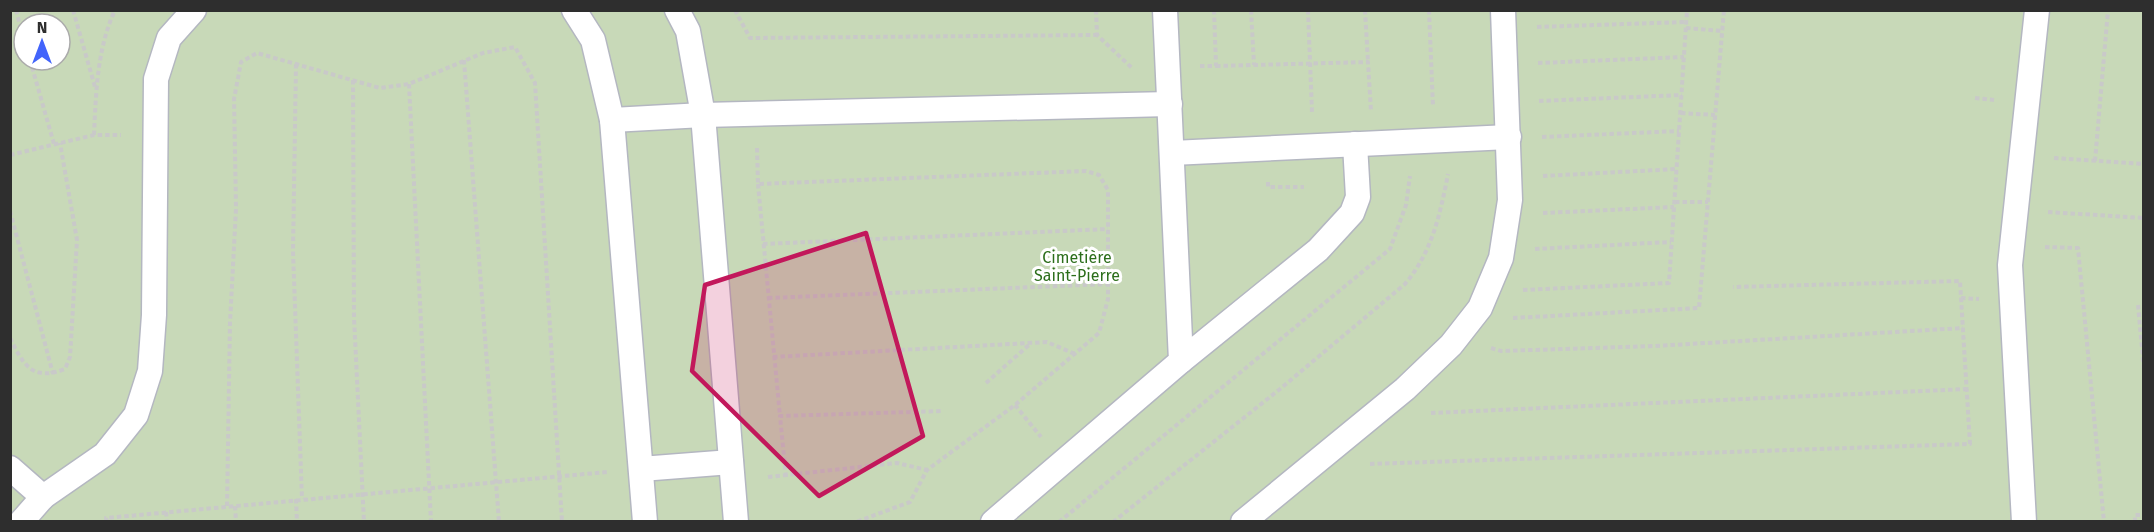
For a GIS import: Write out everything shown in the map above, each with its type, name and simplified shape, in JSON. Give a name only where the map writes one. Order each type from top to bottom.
[{"type":"lane","points":[[21,522],[44,496],[105,454],[136,415],[150,371],[154,315],[156,79],[169,38],[194,10]]},
{"type":"lane","points":[[574,10],[593,40],[612,120],[645,522]]},
{"type":"lane","points":[[677,10],[688,31],[703,116],[736,522]]},
{"type":"lane","points":[[1165,10],[1181,361]]},
{"type":"lane","points":[[2024,522],[2010,265],[2037,10]]},
{"type":"lane","points":[[1243,522],[1405,389],[1480,308],[1502,250],[1508,213],[1510,176],[1504,20]]},
{"type":"lane","points":[[612,120],[1170,104]]},
{"type":"lane","points":[[1172,153],[1509,137]]},
{"type":"lane","points":[[993,522],[1181,361],[1318,250],[1352,213],[1358,197],[1364,144]]},
{"type":"lane","points":[[10,468],[44,496]]},
{"type":"lane","points":[[640,469],[732,470]]},
{"type":"path","points":[[73,10],[96,91]]},
{"type":"path","points":[[94,135],[96,91],[104,33],[115,10]]},
{"type":"path","points":[[735,10],[750,38],[1097,35],[1170,104]]},
{"type":"path","points":[[1096,10],[1097,35]]},
{"type":"path","points":[[1251,10],[1254,65]]},
{"type":"path","points":[[1308,10],[1314,147]]},
{"type":"path","points":[[1364,144],[1368,62],[1365,10]]},
{"type":"path","points":[[1059,522],[1390,249],[1432,141],[1429,10]]},
{"type":"path","points":[[1487,291],[1669,283],[1687,10]]},
{"type":"path","points":[[1463,329],[1700,308],[1724,10]]},
{"type":"path","points":[[2095,161],[2108,10]]},
{"type":"path","points":[[1504,20],[1687,22]]},
{"type":"path","points":[[1686,28],[1722,31]]},
{"type":"path","points":[[227,506],[230,323],[236,209],[234,99],[241,62],[257,52],[380,88],[409,84],[483,52],[514,47],[535,83],[562,522]]},
{"type":"path","points":[[1506,64],[1684,57]]},
{"type":"path","points":[[464,60],[499,522]]},
{"type":"path","points":[[1216,66],[1368,62]]},
{"type":"path","points":[[296,64],[293,251],[302,499]]},
{"type":"path","points":[[33,72],[54,144]]},
{"type":"path","points":[[353,80],[354,318],[364,522]]},
{"type":"path","points":[[409,84],[428,487],[432,522]]},
{"type":"path","points":[[1507,101],[1682,95]]},
{"type":"path","points":[[1681,113],[1715,116]]},
{"type":"path","points":[[755,115],[763,244],[786,477]]},
{"type":"path","points":[[1509,137],[1679,131]]},
{"type":"path","points":[[10,155],[94,135],[155,137]]},
{"type":"path","points":[[1113,522],[1280,389],[1405,284],[1420,266],[1429,250],[1449,171],[1432,141]]},
{"type":"path","points":[[10,338],[22,362],[40,374],[53,374],[65,369],[70,357],[76,240],[60,143]]},
{"type":"path","points":[[2022,155],[2144,164]]},
{"type":"path","points":[[1510,176],[1677,169]]},
{"type":"path","points":[[758,184],[1086,171],[1099,175],[1107,190],[1108,299],[1099,333],[1015,405],[927,470],[910,501],[856,522]]},
{"type":"path","points":[[1508,213],[1708,202]]},
{"type":"path","points":[[2016,210],[2144,218]]},
{"type":"path","points":[[10,211],[53,374]]},
{"type":"path","points":[[763,244],[1107,229]]},
{"type":"path","points":[[1502,250],[1671,242]]},
{"type":"path","points":[[2013,246],[2078,248],[2104,522]]},
{"type":"path","points":[[1312,465],[1970,444],[1960,281],[1733,287]]},
{"type":"path","points":[[768,298],[1108,284]]},
{"type":"path","points":[[2138,305],[2144,370]]},
{"type":"path","points":[[1463,329],[1501,351],[1655,346],[1963,328]]},
{"type":"path","points":[[773,357],[1047,342],[1076,354]]},
{"type":"path","points":[[986,383],[1030,344]]},
{"type":"path","points":[[1426,414],[1966,389]]},
{"type":"path","points":[[1015,405],[1029,423]]},
{"type":"path","points":[[780,416],[943,411]]},
{"type":"path","points":[[732,470],[786,477],[897,463],[927,470]]},
{"type":"path","points":[[107,522],[106,518],[296,499],[640,469]]},
{"type":"path","points":[[296,499],[297,522]]},
{"type":"path","points":[[235,506],[236,522]]},
{"type":"path","points":[[166,512],[167,522]]},
{"type":"path","points":[[2135,522],[2135,515],[2144,515]]},
{"type":"highlighted area","points":[[866,233],[923,436],[819,496],[692,371],[705,285]]},
{"type":"green space","name":"Cimetière Saint-Pierre","points":[[11,11],[2143,11],[2143,521],[11,521]]}]
